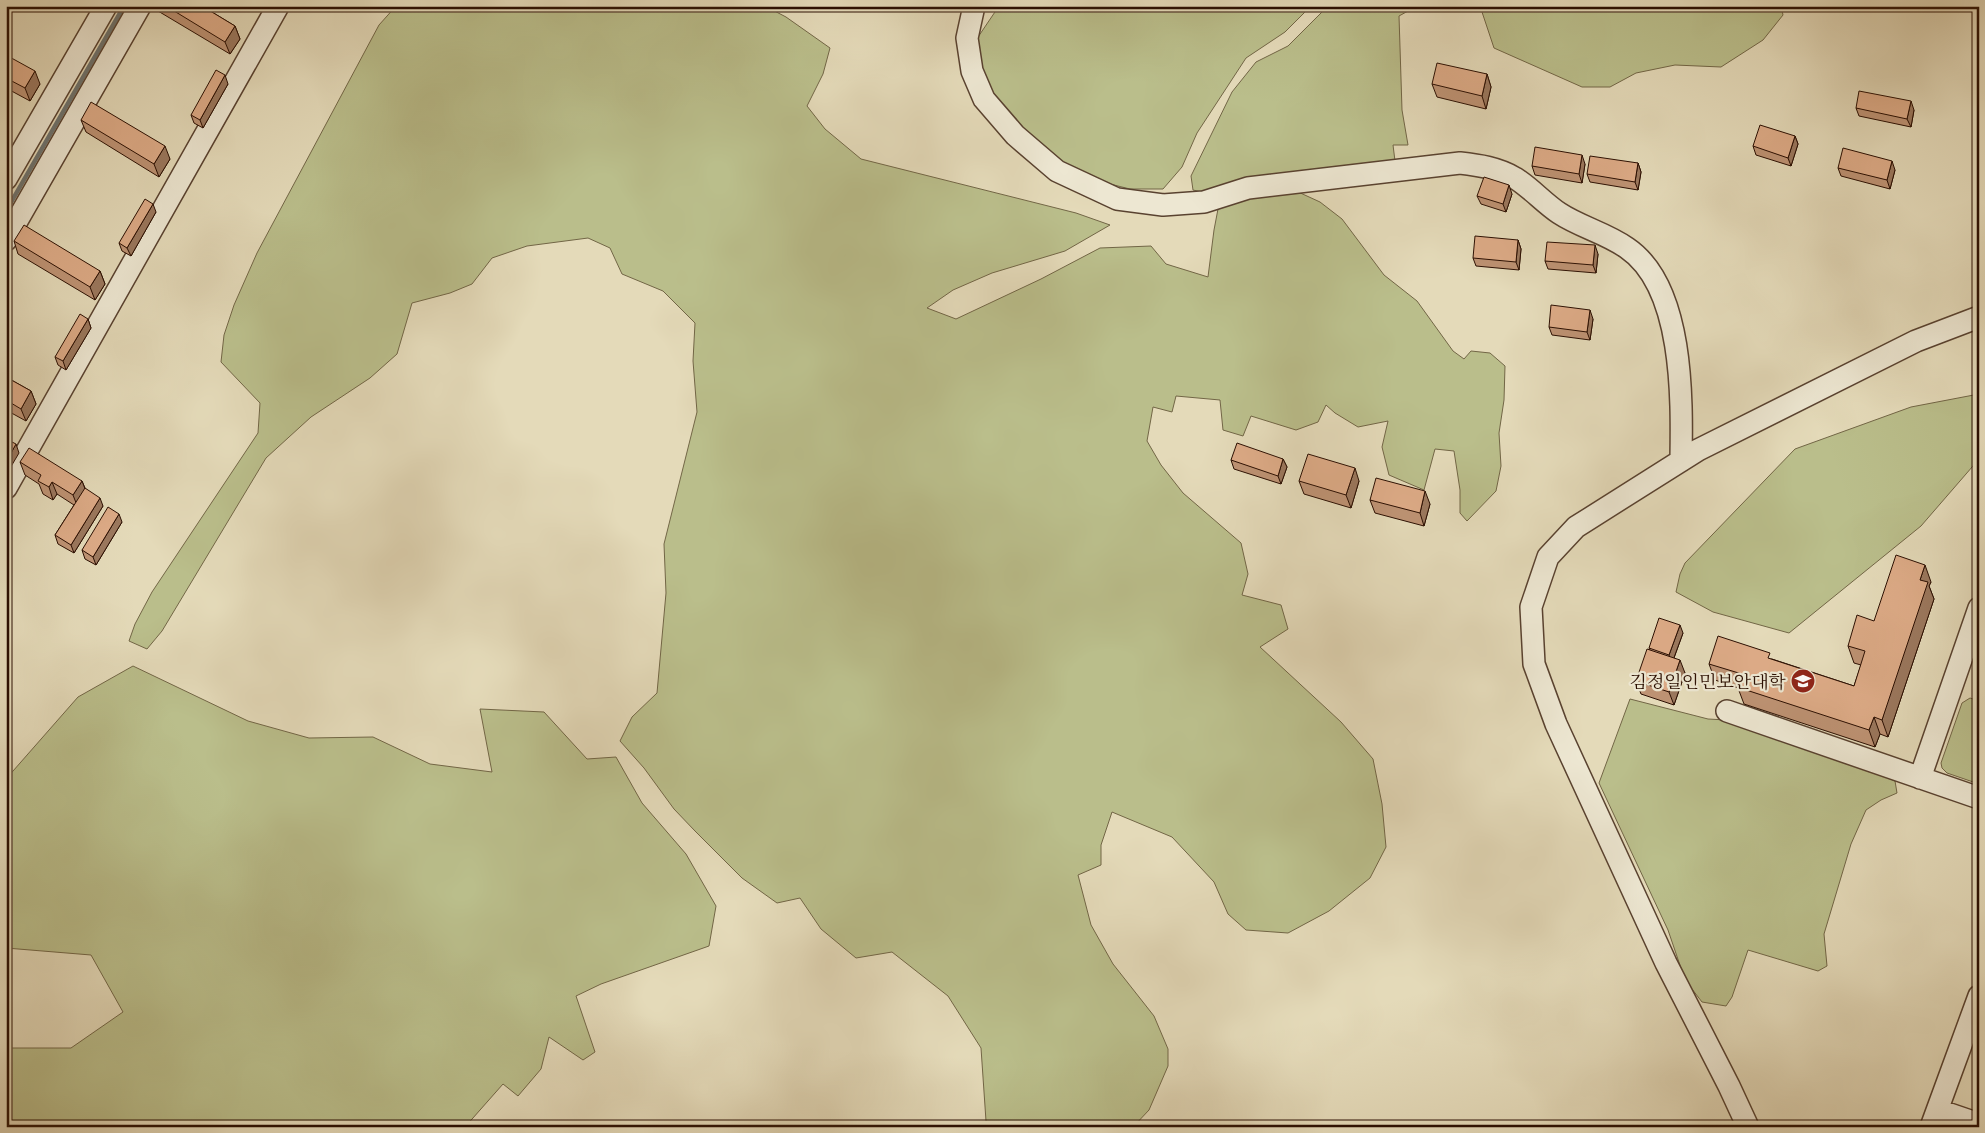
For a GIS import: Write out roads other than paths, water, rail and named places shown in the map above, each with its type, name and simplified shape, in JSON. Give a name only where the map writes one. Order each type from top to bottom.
[{"type":"street","points":[[6,179],[106,6]]},
{"type":"street","points":[[6,240],[140,6]]},
{"type":"street","points":[[6,488],[278,6]]},
{"type":"street","points":[[974,6],[967,38],[972,71],[984,100],[1014,134],[1057,172],[1117,199],[1163,205],[1196,202],[1248,188],[1460,163],[1482,165],[1515,178],[1559,213],[1575,222],[1601,232],[1628,248],[1649,269],[1660,288],[1672,328],[1682,406],[1681,461]]},
{"type":"street","points":[[1748,1127],[1654,936],[1556,724],[1534,664],[1531,607],[1548,557],[1576,527],[1698,450],[1916,341],[1979,317]]},
{"type":"street","points":[[1920,778],[1979,608]]},
{"type":"street","points":[[1726,711],[1979,798]]},
{"type":"street","points":[[1979,996],[1934,1121],[1979,1124]]},
{"type":"waterway","points":[[6,211],[124,6]]},
{"type":"place","name":"김정일인민보안대학","points":[[1803,681]]}]
